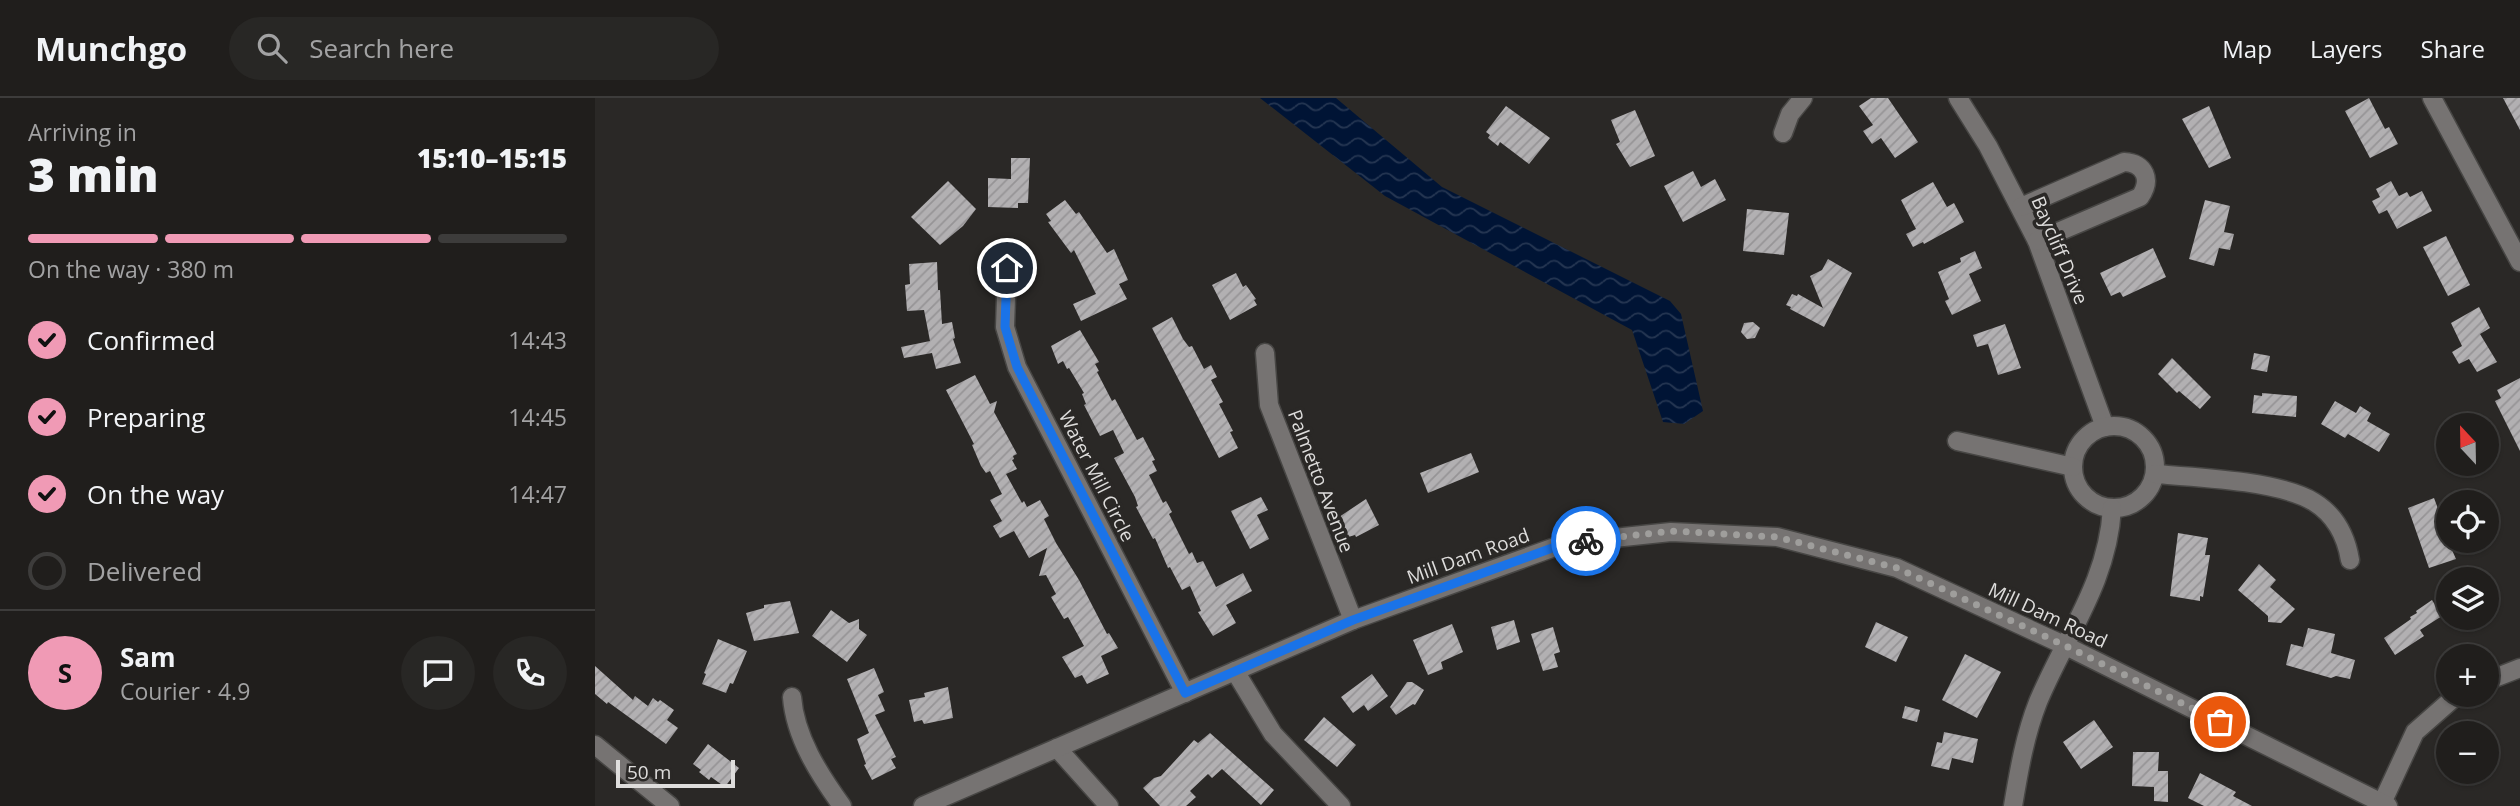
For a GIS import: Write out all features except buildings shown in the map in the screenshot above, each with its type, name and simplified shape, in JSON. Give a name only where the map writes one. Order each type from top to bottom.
[{"type":"street","points":[[1783,134],[1790,114],[1803,98]]},
{"type":"street","name":"Baycliff Drive","points":[[1958,98],[1988,146],[2037,240],[2105,427]]},
{"type":"street","points":[[2432,98],[2520,262]]},
{"type":"street","points":[[2021,207],[2124,162],[2140,166],[2145,173],[2147,183],[2140,197],[2037,240]]},
{"type":"street","name":"Water Mill Circle","points":[[1007,268],[1005,327],[1017,367],[1185,693]]},
{"type":"street","name":"Palmetto Avenue","points":[[1265,353],[1269,405],[1353,620]]},
{"type":"street","points":[[2105,427],[2128,428],[2147,441],[2153,451],[2155,474],[2144,495],[2124,506],[2112,508],[2102,506],[2085,495],[2079,487],[2073,467],[2075,457],[2086,438],[2105,427]]},
{"type":"street","points":[[1957,441],[2073,467]]},
{"type":"street","points":[[2155,474],[2235,482],[2295,493],[2327,512],[2338,525],[2350,560]]},
{"type":"street","points":[[2013,806],[2028,729],[2039,701],[2089,601],[2104,561],[2111,530],[2112,508]]},
{"type":"street","name":"Mill Dam Road","points":[[923,806],[1353,620],[1566,543],[1671,531],[1777,537],[1897,568],[2066,646],[2385,805]]},
{"type":"street","points":[[2499,676],[2520,668]]},
{"type":"street","points":[[1235,671],[1273,734],[1341,806]]},
{"type":"street","points":[[792,697],[798,732],[842,806]]},
{"type":"street","points":[[2385,805],[2416,732],[2444,707]]},
{"type":"street","points":[[595,745],[670,806]]},
{"type":"street","points":[[1057,748],[1109,806]]},
{"type":"water","points":[[1260,98],[1336,98],[1442,187],[1670,301],[1681,314],[1703,411],[1684,424],[1663,422],[1632,330],[1385,196]]},
{"type":"way so far","points":[[1586,541],[1671,531],[1777,537],[1897,568],[2066,646],[2220,722]]},
{"type":"route","points":[[1007,268],[1005,327],[1017,367],[1185,693],[1353,620],[1566,543],[1586,541]]}]
